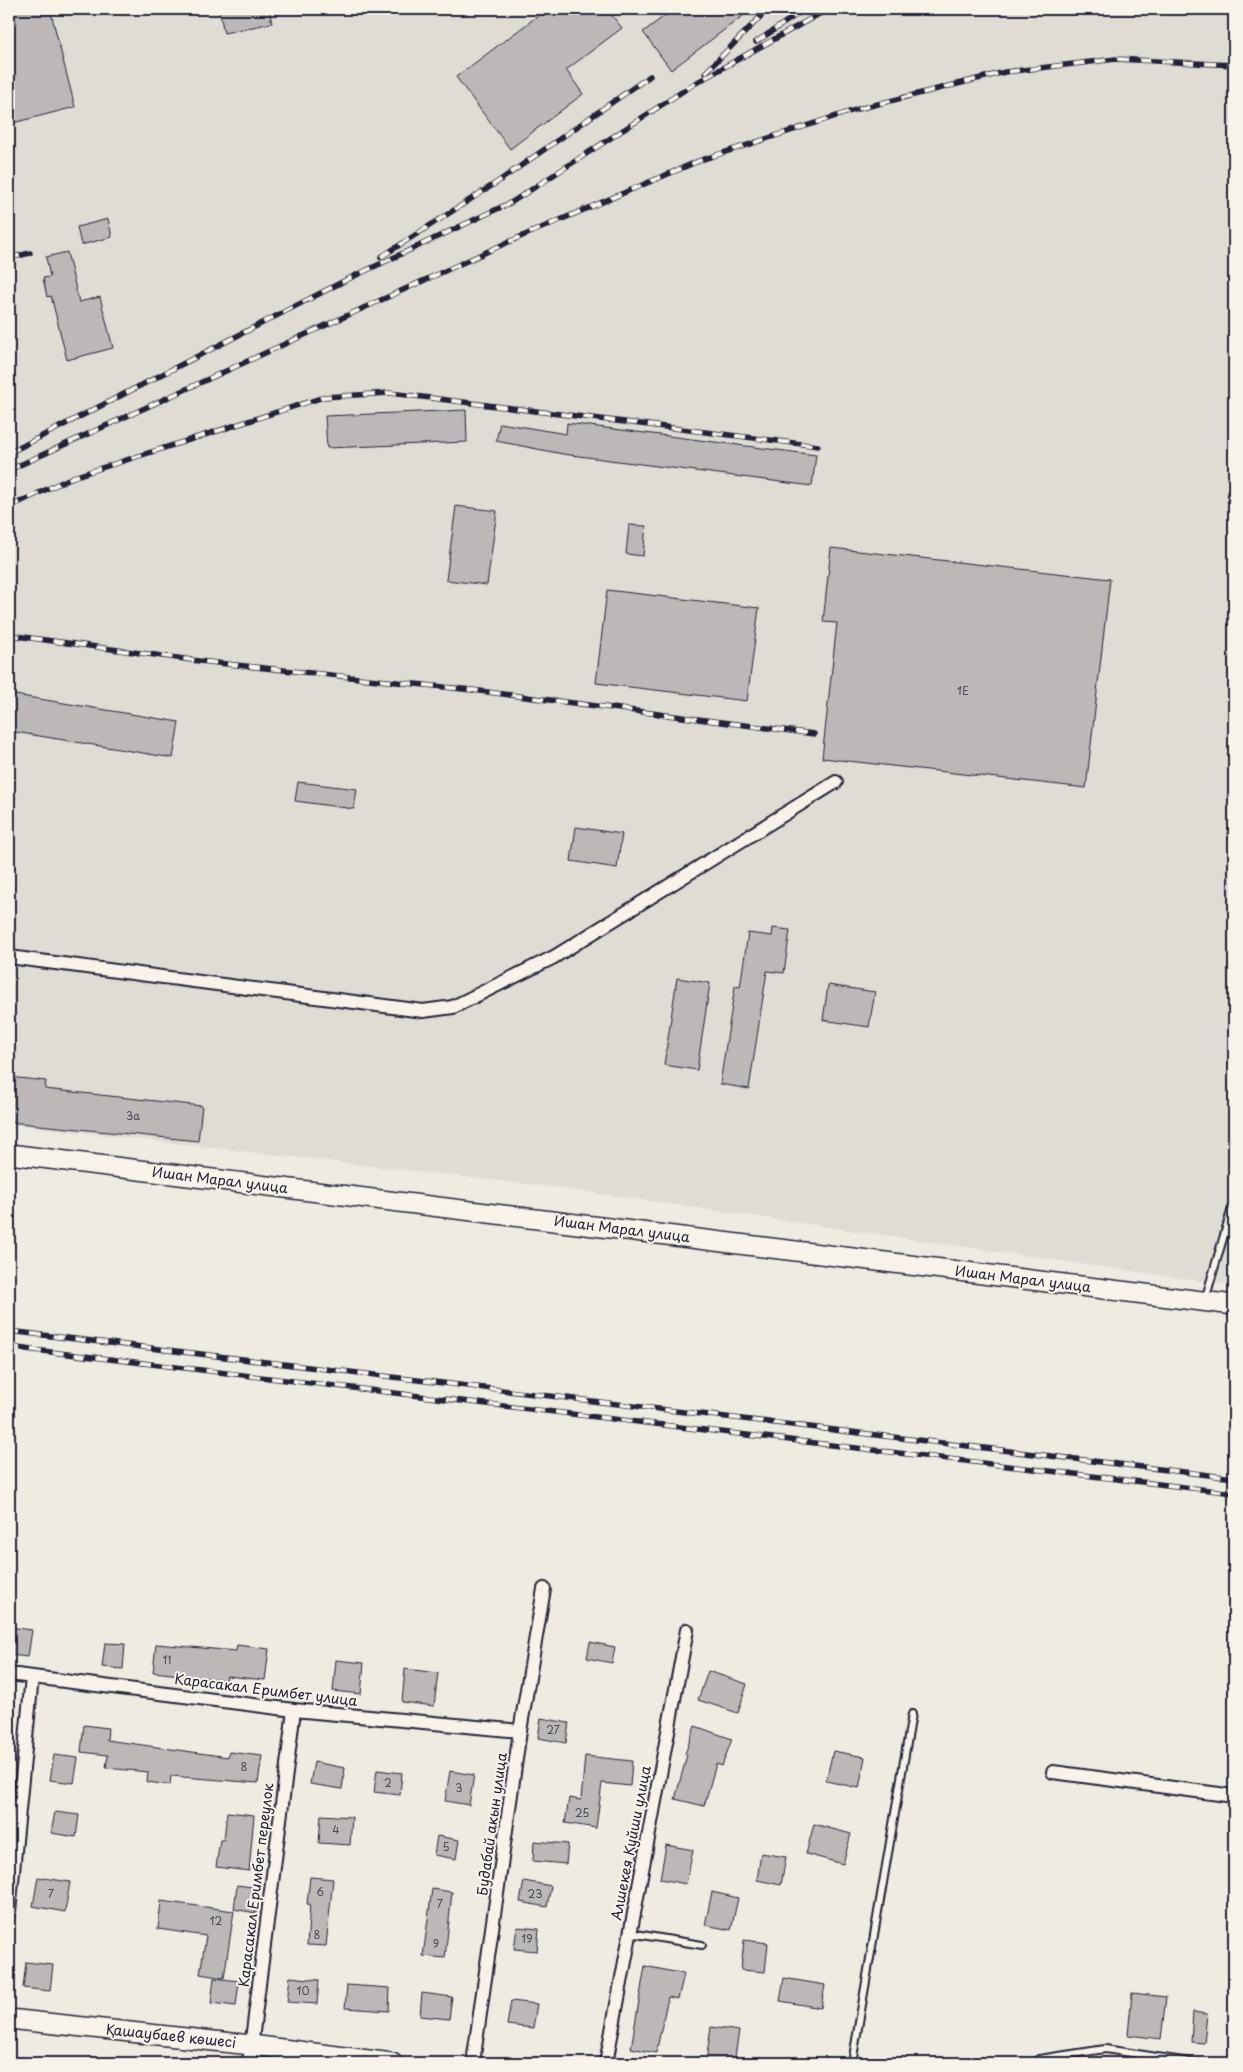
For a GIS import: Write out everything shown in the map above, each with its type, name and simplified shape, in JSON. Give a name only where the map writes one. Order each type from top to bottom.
[{"type":"main road","name":"Ишан Марал улица","points":[[9,1154],[1234,1305]]},
{"type":"main road","name":"Қашаубаев көшесі","points":[[9,2019],[250,2054],[392,2063]]},
{"type":"street","points":[[9,958],[423,1011],[453,1007],[554,957],[836,782]]},
{"type":"street","name":"Будабай акын улица","points":[[473,2063],[520,1731],[544,1589]]},
{"type":"street","name":"Алшекея Куйши улица","points":[[606,2063],[687,1630]]},
{"type":"street","name":"Карасакал Еримбет улица","points":[[9,1674],[294,1710],[520,1731]]},
{"type":"street","points":[[9,1912],[32,1677]]},
{"type":"street","name":"Карасакал Еримбет переулок","points":[[250,2054],[294,1710]]},
{"type":"street","points":[[1053,1772],[1234,1796]]},
{"type":"lane","points":[[1205,1302],[1234,1201]]},
{"type":"lane","points":[[852,2063],[912,1714]]},
{"type":"lane","points":[[629,1933],[702,1945]]},
{"type":"lane","points":[[1034,2063],[1039,2058],[1105,2049],[1196,2063]]},
{"type":"shaded area","points":[[9,9],[1234,9],[1234,1286],[560,1188],[9,1124]]},
{"type":"building","points":[[9,9],[50,9],[75,107],[9,124]]},
{"type":"building","points":[[219,9],[269,9],[272,23],[224,33]]},
{"type":"building","points":[[547,9],[607,9],[622,28],[566,70],[583,94],[510,149],[456,77]]},
{"type":"building","points":[[674,9],[752,9],[671,70],[643,32]]},
{"type":"building","points":[[108,219],[112,237],[81,245],[77,227]]},
{"type":"building","points":[[67,252],[79,302],[100,297],[113,348],[67,360],[51,296],[47,297],[43,278],[50,277],[46,257]]},
{"type":"building","points":[[466,410],[467,442],[327,448],[325,416]]},
{"type":"building","points":[[500,423],[566,434],[567,423],[816,455],[812,486],[563,454],[496,441]]},
{"type":"building","points":[[456,506],[497,511],[487,585],[446,580]]},
{"type":"building","points":[[629,525],[646,526],[643,556],[626,554]]},
{"type":"building","points":[[831,548],[1110,579],[1086,788],[822,758],[837,623],[823,622]]},
{"type":"building","points":[[607,590],[759,608],[747,701],[596,683]]},
{"type":"building","points":[[9,694],[179,722],[173,758],[9,731]]},
{"type":"building","points":[[298,782],[357,789],[354,809],[295,801]]},
{"type":"building","points":[[576,827],[622,834],[617,868],[571,861]]},
{"type":"building","points":[[773,928],[790,930],[784,973],[767,971],[749,1089],[720,1084],[735,986],[740,987],[748,933],[772,936]]},
{"type":"building","points":[[677,978],[710,983],[697,1070],[664,1065]]},
{"type":"building","points":[[828,985],[875,992],[869,1027],[823,1020]]},
{"type":"building","points":[[9,1077],[46,1081],[45,1089],[202,1106],[198,1141],[9,1122]]},
{"type":"building","points":[[9,1627],[32,1630],[28,1657],[9,1655]]},
{"type":"building","points":[[590,1642],[615,1647],[612,1663],[587,1658]]},
{"type":"building","points":[[105,1643],[125,1644],[123,1669],[102,1667]]},
{"type":"building","points":[[156,1644],[236,1651],[237,1645],[269,1649],[265,1680],[227,1676],[226,1680],[153,1672]]},
{"type":"building","points":[[336,1660],[364,1663],[361,1694],[333,1691]]},
{"type":"building","points":[[405,1669],[438,1673],[434,1706],[402,1702]]},
{"type":"building","points":[[708,1671],[747,1684],[738,1713],[698,1700]]},
{"type":"building","points":[[541,1718],[569,1723],[566,1743],[538,1738]]},
{"type":"building","points":[[84,1725],[108,1728],[107,1740],[228,1757],[229,1752],[262,1756],[258,1783],[171,1776],[170,1785],[147,1782],[148,1772],[106,1768],[108,1755],[81,1752]]},
{"type":"building","points":[[695,1726],[732,1739],[722,1766],[716,1764],[704,1806],[675,1799],[687,1755],[685,1754]]},
{"type":"building","points":[[833,1751],[865,1757],[859,1788],[826,1781]]},
{"type":"building","points":[[54,1755],[78,1758],[74,1783],[50,1780]]},
{"type":"building","points":[[585,1756],[632,1761],[630,1786],[602,1783],[596,1828],[565,1823],[569,1798],[581,1800]]},
{"type":"building","points":[[314,1762],[345,1768],[342,1789],[310,1784]]},
{"type":"building","points":[[377,1770],[402,1773],[400,1795],[374,1792]]},
{"type":"building","points":[[450,1771],[474,1775],[469,1805],[445,1801]]},
{"type":"building","points":[[55,1812],[79,1815],[76,1837],[51,1833]]},
{"type":"building","points":[[227,1812],[254,1815],[249,1871],[216,1867],[220,1840],[224,1840]]},
{"type":"building","points":[[321,1815],[352,1817],[350,1845],[319,1843]]},
{"type":"building","points":[[814,1824],[851,1834],[843,1864],[806,1854]]},
{"type":"building","points":[[437,1836],[459,1840],[456,1859],[434,1855]]},
{"type":"building","points":[[534,1841],[568,1844],[566,1864],[533,1861]]},
{"type":"building","points":[[666,1845],[693,1850],[686,1884],[660,1879]]},
{"type":"building","points":[[761,1853],[786,1857],[781,1885],[757,1880]]},
{"type":"building","points":[[38,1877],[70,1882],[65,1912],[33,1906]]},
{"type":"building","points":[[310,1877],[333,1879],[326,1946],[307,1945],[310,1904],[307,1904]]},
{"type":"building","points":[[524,1881],[551,1886],[547,1907],[520,1902]]},
{"type":"building","points":[[237,1885],[260,1888],[256,1913],[234,1909]]},
{"type":"building","points":[[432,1889],[452,1892],[445,1958],[423,1956]]},
{"type":"building","points":[[712,1892],[738,1898],[731,1930],[705,1925]]},
{"type":"building","points":[[161,1901],[234,1911],[224,1978],[200,1974],[206,1936],[158,1929]]},
{"type":"building","points":[[517,1927],[539,1929],[537,1951],[514,1949]]},
{"type":"building","points":[[744,1940],[768,1943],[765,1972],[741,1970]]},
{"type":"building","points":[[26,1962],[53,1965],[50,1991],[23,1988]]},
{"type":"building","points":[[645,1966],[684,1974],[678,1999],[668,1997],[656,2053],[631,2048]]},
{"type":"building","points":[[290,1977],[319,1980],[317,2004],[287,2002]]},
{"type":"building","points":[[214,1978],[239,1981],[236,2006],[211,2003]]},
{"type":"building","points":[[784,1978],[825,1985],[821,2008],[780,2001]]},
{"type":"building","points":[[347,1985],[390,1988],[389,2011],[345,2008]]},
{"type":"building","points":[[422,1993],[452,1997],[449,2019],[420,2016]]},
{"type":"building","points":[[1132,1993],[1166,1997],[1161,2039],[1128,2035]]},
{"type":"building","points":[[511,2001],[537,2004],[533,2028],[507,2025]]},
{"type":"building","points":[[1193,2012],[1207,2014],[1204,2043],[1191,2042]]},
{"type":"building","points":[[711,2027],[739,2031],[734,2063],[706,2061]]},
{"type":"railway","points":[[705,73],[768,9]]},
{"type":"railway","points":[[756,42],[805,9]]},
{"type":"railway","points":[[9,453],[348,279],[512,202],[694,84],[828,9]]},
{"type":"railway","points":[[9,470],[506,243],[701,160],[858,109],[1005,72],[1116,59],[1234,65]]},
{"type":"railway","points":[[381,257],[496,183],[650,76]]},
{"type":"railway","points":[[9,258],[30,253]]},
{"type":"railway","points":[[9,507],[73,477],[324,397],[390,393],[818,446]]},
{"type":"railway","points":[[9,635],[199,661],[472,690],[814,734]]},
{"type":"railway","points":[[9,1331],[1234,1478]]},
{"type":"railway","points":[[9,1347],[1234,1493]]}]
